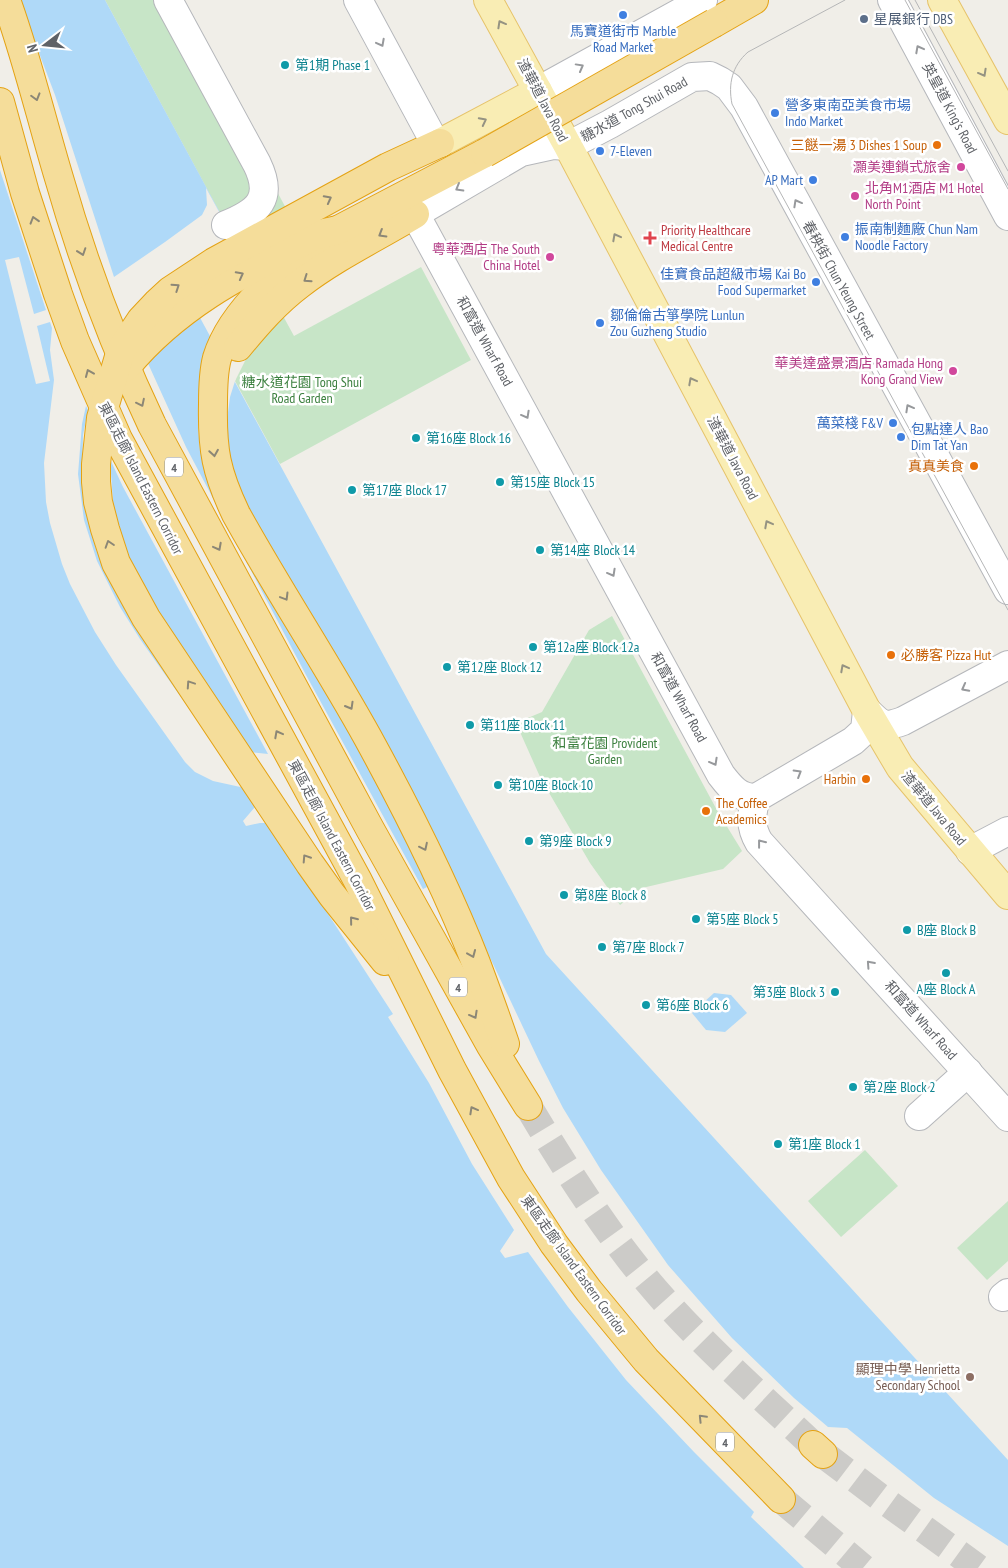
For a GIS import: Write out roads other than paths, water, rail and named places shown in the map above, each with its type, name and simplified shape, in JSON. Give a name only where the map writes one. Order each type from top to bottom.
[{"type":"highway","name":"4","points":[[6,0],[27,65],[72,222],[102,308],[133,385],[152,425],[370,829],[491,1046],[528,1106],[475,962],[408,815],[349,705],[248,535],[227,496],[215,457],[212,428],[213,404],[224,372],[236,350],[272,308],[344,242]]},
{"type":"highway","points":[[344,242],[708,12],[754,0]]},
{"type":"highway","name":"東區走廊 Island Eastern Corridor","points":[[0,102],[25,192],[58,294],[101,402],[141,483],[358,881],[416,999],[511,1178],[554,1244],[646,1360],[781,1499]]},
{"type":"highway","points":[[416,999],[332,895],[310,864],[146,618],[123,578],[105,530],[98,502],[96,482],[98,439],[105,401],[112,384],[121,350],[140,320],[157,303],[214,262],[388,167],[440,142]]},
{"type":"highway","points":[[112,384],[156,334],[188,308],[228,282],[320,234],[344,242],[415,214]]},
{"type":"main road","name":"渣華道 Java Road","points":[[488,0],[568,146],[867,711],[900,767],[1008,895]]},
{"type":"main road","points":[[942,0],[1008,120]]},
{"type":"main road","points":[[440,142],[538,91]]},
{"type":"street","points":[[168,0],[257,164],[264,183],[263,196],[257,207],[247,216],[226,225]]},
{"type":"street","points":[[358,0],[433,139],[440,142]]},
{"type":"street","name":"英皇道 King's Road","points":[[892,0],[1008,216]]},
{"type":"street","points":[[538,91],[670,8],[708,12]]},
{"type":"street","name":"糖水道 Tong Shui Road","points":[[415,214],[521,152],[553,145],[568,146],[692,77],[710,76],[720,81]]},
{"type":"street","name":"春秧街 Chun Yeung Street","points":[[720,81],[729,87],[744,106],[1008,590]]},
{"type":"street","name":"和富道 Wharf Road","points":[[415,214],[721,775],[730,787],[739,794],[747,798],[756,798],[752,812],[752,825],[754,834],[759,842],[1008,1117]]},
{"type":"street","points":[[867,711],[880,722],[890,726],[903,721],[1008,664]]},
{"type":"street","points":[[756,798],[854,741],[865,730],[867,711]]},
{"type":"street","points":[[970,851],[1008,831]]},
{"type":"street","points":[[919,1116],[968,1072]]},
{"type":"water","points":[[0,0],[105,0],[244,257],[198,314],[546,954],[1008,1460],[1008,1568],[0,1568]]},
{"type":"water","points":[[714,993],[731,995],[747,1013],[725,1032],[706,1030],[692,1013]]},
{"type":"tunnel","points":[[528,1106],[589,1203],[649,1283],[717,1355],[813,1445]]},
{"type":"tunnel","points":[[823,1454],[978,1568]]},
{"type":"tunnel","points":[[781,1499],[863,1568]]},
{"type":"tram line","points":[[845,0],[748,52],[738,63],[732,76],[732,104],[1008,610]]},
{"type":"tram line","points":[[905,0],[1008,189]]},
{"type":"tram line","points":[[915,0],[1008,171]]},
{"type":"place","name":"馬寶道街市 Marble Road Market","points":[[623,15]]},
{"type":"place","name":"星展銀行 DBS","points":[[864,19]]},
{"type":"place","name":"第1期 Phase 1","points":[[285,65]]},
{"type":"place","name":"營多東南亞美食市場 Indo Market","points":[[775,113]]},
{"type":"place","name":"三餸一湯 3 Dishes 1 Soup","points":[[937,145]]},
{"type":"place","name":"7-Eleven","points":[[600,151]]},
{"type":"place","name":"灝美連鎖式旅舍","points":[[961,167]]},
{"type":"place","name":"AP Mart","points":[[813,180]]},
{"type":"place","name":"北角M1酒店 M1 Hotel North Point","points":[[855,196]]},
{"type":"place","name":"振南制麵廠 Chun Nam Noodle Factory","points":[[845,237]]},
{"type":"place","name":"Priority Healthcare Medical Centre","points":[[650,238]]},
{"type":"place","name":"粵華酒店 The South China Hotel","points":[[550,257]]},
{"type":"place","name":"佳寶食品超級市場 Kai Bo Food Supermarket","points":[[816,282]]},
{"type":"place","name":"鄒倫倫古箏學院 Lunlun Zou Guzheng Studio","points":[[600,323]]},
{"type":"place","name":"華美達盛景酒店 Ramada Hong Kong Grand View","points":[[953,371]]},
{"type":"place","name":"萬菜棧 F&V","points":[[893,423]]},
{"type":"place","name":"包點達人 Bao Dim Tat Yan","points":[[901,437]]},
{"type":"place","name":"第16座 Block 16","points":[[416,438]]},
{"type":"place","name":"真真美食","points":[[974,466]]},
{"type":"place","name":"第15座 Block 15","points":[[500,482]]},
{"type":"place","name":"第17座 Block 17","points":[[352,490]]},
{"type":"place","name":"第14座 Block 14","points":[[540,550]]},
{"type":"place","name":"第12a座 Block 12a","points":[[533,647]]},
{"type":"place","name":"必勝客 Pizza Hut","points":[[891,655]]},
{"type":"place","name":"第12座 Block 12","points":[[447,667]]},
{"type":"place","name":"第11座 Block 11","points":[[470,725]]},
{"type":"place","name":"Harbin","points":[[866,779]]},
{"type":"place","name":"第10座 Block 10","points":[[498,785]]},
{"type":"place","name":"The Coffee Academics","points":[[706,811]]},
{"type":"place","name":"第9座 Block 9","points":[[529,841]]},
{"type":"place","name":"第8座 Block 8","points":[[564,895]]},
{"type":"place","name":"第5座 Block 5","points":[[696,919]]},
{"type":"place","name":"B座 Block B","points":[[907,930]]},
{"type":"place","name":"第7座 Block 7","points":[[602,947]]},
{"type":"place","name":"A座 Block A","points":[[946,973]]},
{"type":"place","name":"第3座 Block 3","points":[[835,992]]},
{"type":"place","name":"第6座 Block 6","points":[[646,1005]]},
{"type":"place","name":"第2座 Block 2","points":[[853,1087]]},
{"type":"place","name":"第1座 Block 1","points":[[778,1144]]},
{"type":"place","name":"顯理中學 Henrietta Secondary School","points":[[970,1377]]},
{"type":"park label","name":"糖水道花園 Tong Shui Road Garden","points":[[302,390]]},
{"type":"park label","name":"和富花園 Provident Garden","points":[[605,752]]}]
